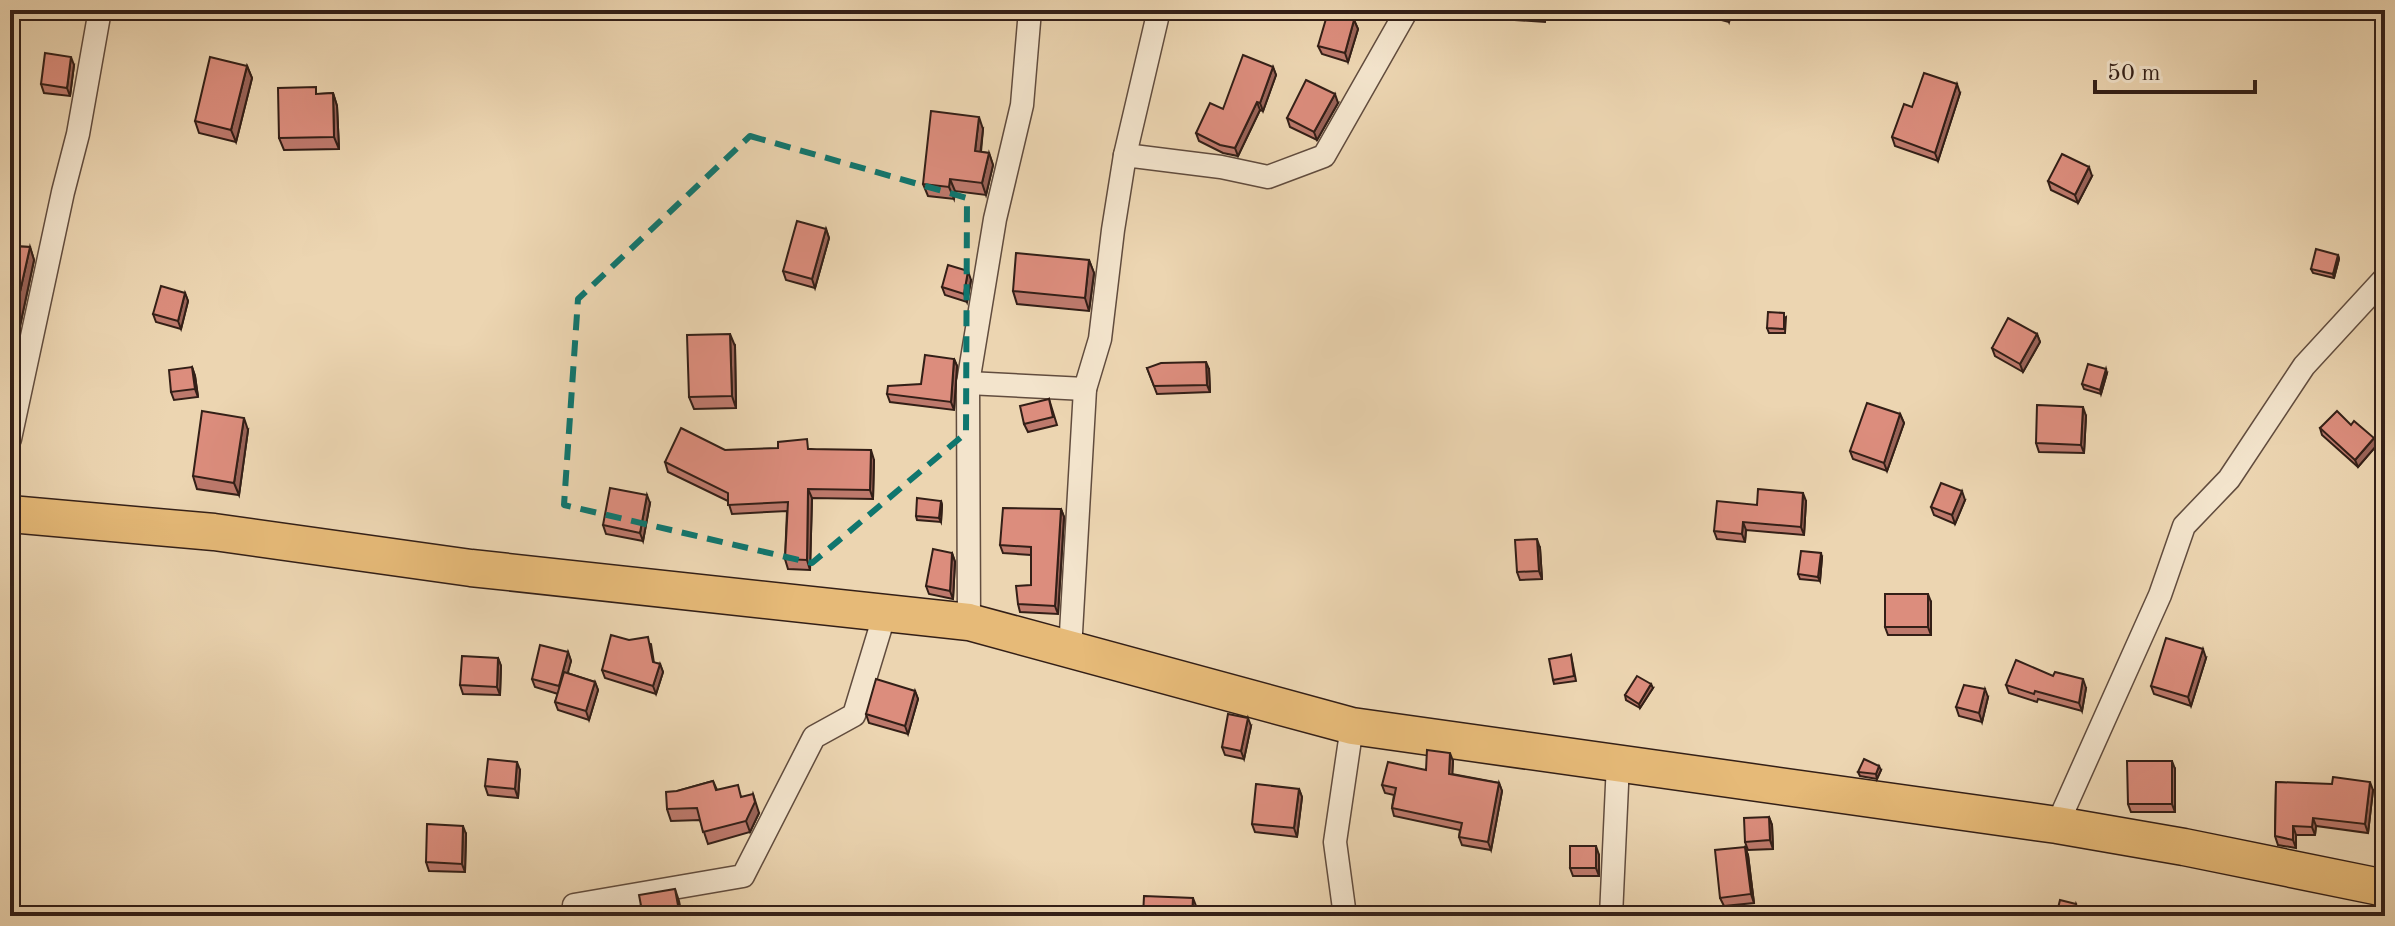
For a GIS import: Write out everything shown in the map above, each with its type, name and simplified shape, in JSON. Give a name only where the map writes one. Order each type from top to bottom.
[{"type":"main road","points":[[10,514],[214,532],[471,568],[969,622],[1352,726],[2057,825],[2385,888]]},
{"type":"street","points":[[10,439],[78,134],[100,10]]},
{"type":"street","points":[[969,622],[968,383],[995,219],[1022,105],[1030,10]]},
{"type":"street","points":[[1070,650],[1085,389],[1100,339],[1125,155],[1159,10]]},
{"type":"street","points":[[1125,155],[1221,167],[1268,177],[1324,156],[1407,10]]},
{"type":"street","points":[[2057,825],[2160,595],[2184,526],[2229,479],[2304,366],[2385,278]]},
{"type":"street","points":[[968,383],[1085,389]]},
{"type":"street","points":[[574,905],[743,876],[814,737],[854,715],[885,613]]},
{"type":"street","points":[[1345,916],[1335,842],[1352,726]]},
{"type":"street","points":[[1611,916],[1618,763]]},
{"type":"highlighted area","points":[[750,136],[967,198],[966,433],[812,563],[564,505],[578,299]]},
{"type":"building","points":[[1542,10],[1542,14],[1512,11]]},
{"type":"building","points":[[1328,12],[1354,20],[1345,53],[1318,46]]},
{"type":"building","points":[[45,53],[71,57],[67,88],[41,84]]},
{"type":"building","points":[[1243,55],[1273,67],[1260,103],[1257,102],[1235,148],[1220,145],[1196,133],[1210,103],[1223,109]]},
{"type":"building","points":[[210,57],[247,66],[231,130],[195,121]]},
{"type":"building","points":[[1924,73],[1957,84],[1935,153],[1892,137],[1904,104],[1912,107]]},
{"type":"building","points":[[1306,80],[1335,94],[1314,132],[1287,118]]},
{"type":"building","points":[[316,87],[316,94],[333,93],[334,137],[279,138],[278,88]]},
{"type":"building","points":[[931,111],[979,117],[975,151],[989,153],[982,183],[950,179],[949,187],[923,184]]},
{"type":"building","points":[[2062,154],[2089,167],[2075,195],[2048,181]]},
{"type":"building","points":[[797,221],[826,229],[812,279],[783,271]]},
{"type":"building","points":[[10,246],[30,247],[15,314],[10,314]]},
{"type":"building","points":[[2316,249],[2338,255],[2333,274],[2311,269]]},
{"type":"building","points":[[1016,253],[1089,260],[1085,298],[1013,291]]},
{"type":"building","points":[[948,265],[968,271],[964,294],[942,287]]},
{"type":"building","points":[[161,286],[185,293],[178,321],[153,314]]},
{"type":"building","points":[[1768,312],[1784,313],[1784,329],[1767,328]]},
{"type":"building","points":[[2008,318],[2037,334],[2020,364],[1992,348]]},
{"type":"building","points":[[730,334],[732,396],[689,397],[687,335]]},
{"type":"building","points":[[925,355],[954,359],[951,402],[887,394],[888,386],[921,384]]},
{"type":"building","points":[[1206,362],[1207,385],[1154,386],[1147,368],[1161,363]]},
{"type":"building","points":[[2088,364],[2106,369],[2100,390],[2082,384]]},
{"type":"building","points":[[192,367],[195,389],[171,392],[169,370]]},
{"type":"building","points":[[1049,399],[1053,417],[1024,424],[1020,406]]},
{"type":"building","points":[[1867,403],[1900,414],[1884,463],[1850,451]]},
{"type":"building","points":[[2037,405],[2083,407],[2081,445],[2036,443]]},
{"type":"building","points":[[202,411],[244,418],[234,483],[193,476]]},
{"type":"building","points":[[2337,411],[2351,425],[2354,421],[2374,438],[2355,460],[2320,428]]},
{"type":"building","points":[[681,428],[725,450],[778,448],[778,442],[807,439],[808,449],[871,450],[870,490],[808,489],[807,560],[785,559],[788,502],[728,505],[728,493],[665,462]]},
{"type":"building","points":[[1941,483],[1962,491],[1952,515],[1931,507]]},
{"type":"building","points":[[610,488],[647,495],[640,533],[603,525]]},
{"type":"building","points":[[1758,489],[1803,493],[1801,527],[1743,522],[1742,534],[1714,531],[1717,501],[1757,505]]},
{"type":"building","points":[[917,498],[941,501],[939,518],[916,516]]},
{"type":"building","points":[[1003,508],[1061,509],[1055,606],[1018,604],[1016,586],[1031,585],[1031,547],[1000,545]]},
{"type":"building","points":[[1537,539],[1539,571],[1517,572],[1515,540]]},
{"type":"building","points":[[933,549],[952,553],[950,591],[926,586]]},
{"type":"building","points":[[1801,551],[1821,553],[1818,577],[1798,574]]},
{"type":"building","points":[[1885,594],[1928,594],[1928,627],[1885,627]]},
{"type":"building","points":[[611,635],[629,640],[648,637],[653,662],[660,664],[653,686],[602,670]]},
{"type":"building","points":[[2166,638],[2203,649],[2188,697],[2151,686]]},
{"type":"building","points":[[540,645],[568,652],[559,686],[532,679]]},
{"type":"building","points":[[1571,655],[1574,676],[1553,680],[1549,659]]},
{"type":"building","points":[[462,656],[498,658],[497,687],[460,685]]},
{"type":"building","points":[[2016,660],[2053,676],[2055,672],[2083,679],[2079,703],[2006,685]]},
{"type":"building","points":[[564,672],[595,682],[586,711],[555,702]]},
{"type":"building","points":[[1637,676],[1651,684],[1639,704],[1625,695]]},
{"type":"building","points":[[876,679],[915,691],[905,726],[866,714]]},
{"type":"building","points":[[1964,685],[1985,689],[1979,713],[1956,707]]},
{"type":"building","points":[[1228,714],[1248,718],[1241,751],[1222,747]]},
{"type":"building","points":[[1427,750],[1450,753],[1449,774],[1499,783],[1488,842],[1459,837],[1462,823],[1392,808],[1396,788],[1382,785],[1388,762],[1426,770]]},
{"type":"building","points":[[488,759],[517,762],[515,789],[485,786]]},
{"type":"building","points":[[1864,759],[1879,766],[1876,774],[1858,772]]},
{"type":"building","points":[[2127,761],[2172,761],[2172,804],[2128,804]]},
{"type":"building","points":[[2333,777],[2370,782],[2365,824],[2313,818],[2312,827],[2293,826],[2293,840],[2275,836],[2276,782],[2332,784]]},
{"type":"building","points":[[713,781],[716,790],[738,785],[741,797],[753,794],[755,802],[746,821],[703,832],[697,808],[667,809],[666,792]]},
{"type":"building","points":[[1256,784],[1299,789],[1294,828],[1252,824]]},
{"type":"building","points":[[1769,817],[1770,840],[1745,842],[1744,818]]},
{"type":"building","points":[[427,824],[463,826],[462,864],[426,862]]},
{"type":"building","points":[[1570,846],[1596,846],[1596,868],[1570,868]]},
{"type":"building","points":[[1745,847],[1751,894],[1720,898],[1715,850]]},
{"type":"building","points":[[675,889],[680,916],[643,916],[639,895]]},
{"type":"building","points":[[1144,896],[1193,898],[1192,916],[1143,916]]},
{"type":"building","points":[[2060,900],[2076,904],[2073,916],[2056,916]]},
{"type":"building","points":[[413,908],[453,912],[453,916],[412,916]]}]
